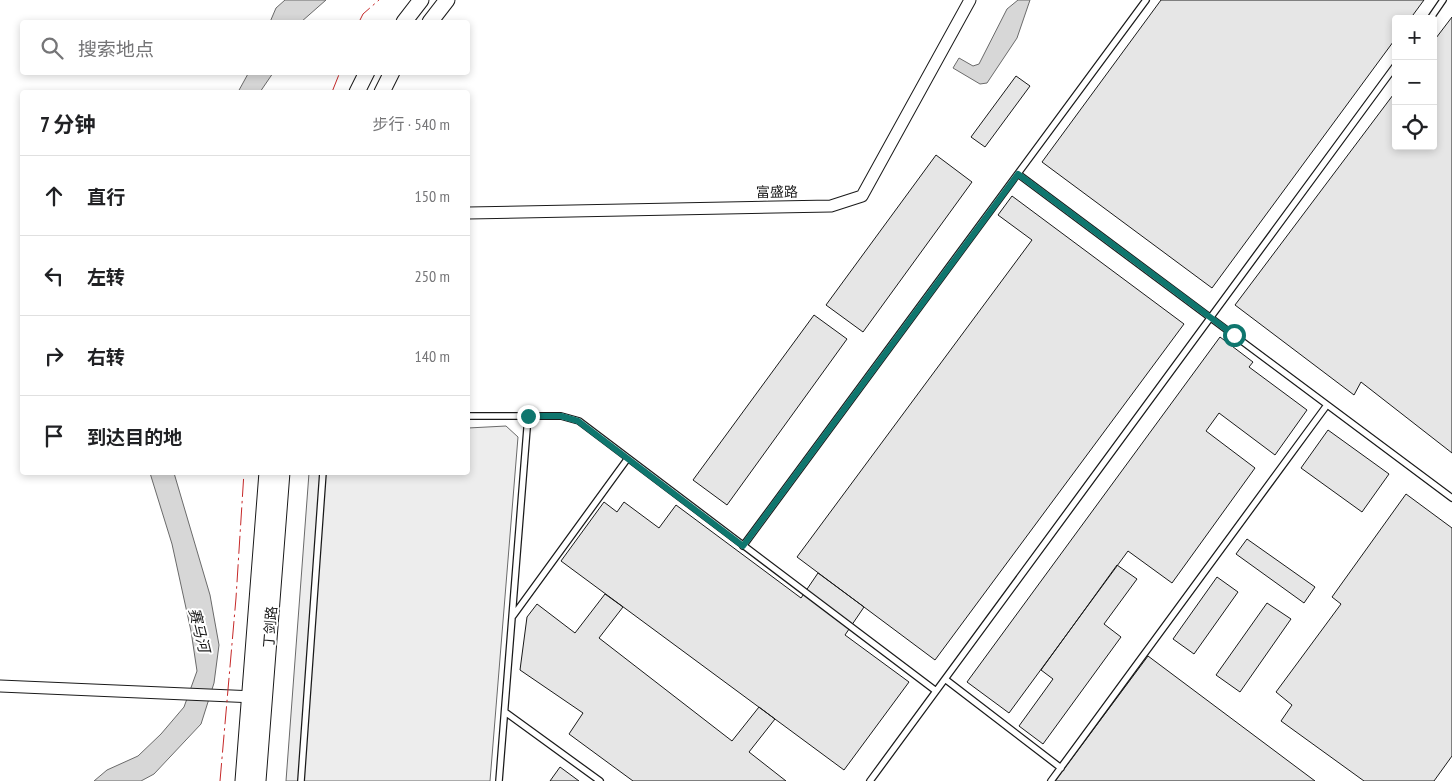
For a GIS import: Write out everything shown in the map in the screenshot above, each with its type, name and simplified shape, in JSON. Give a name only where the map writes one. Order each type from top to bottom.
[{"type":"main road","points":[[406,20],[421,0]]},
{"type":"main road","points":[[432,20],[447,0]]},
{"type":"main road","points":[[357,90],[365,75]]},
{"type":"main road","points":[[383,90],[390,75]]},
{"type":"main road","name":"丁剑路","points":[[258,781],[257,697],[267,475]]},
{"type":"main road","name":"丁剑路","points":[[243,781],[257,697],[282,475]]},
{"type":"street","name":"富盛路","points":[[470,213],[831,206],[862,196],[970,0]]},
{"type":"street","points":[[0,686],[227,694],[257,697]]},
{"type":"lane","points":[[743,546],[1146,0]]},
{"type":"lane","points":[[1433,15],[1443,0]]},
{"type":"lane","points":[[870,781],[1392,70]]},
{"type":"lane","points":[[1018,174],[1452,498]]},
{"type":"lane","points":[[1051,781],[1327,405]]},
{"type":"lane","points":[[470,416],[561,416],[578,421],[936,691]]},
{"type":"lane","points":[[499,781],[528,416]]},
{"type":"lane","points":[[512,617],[628,458]]},
{"type":"lane","points":[[301,781],[323,475]]},
{"type":"lane","points":[[945,679],[1061,768]]},
{"type":"lane","points":[[505,712],[600,781]]},
{"type":"shaded area","points":[[506,426],[518,437],[490,781],[286,781],[309,475],[470,475],[470,428]]},
{"type":"water","points":[[285,0],[326,0],[303,20],[271,20],[276,8]]},
{"type":"water","points":[[1018,0],[1030,0],[1017,38],[987,83],[980,84],[953,68],[959,58],[973,66],[979,64],[1007,9]]},
{"type":"water","points":[[247,75],[272,75],[261,90],[239,90]]},
{"type":"water","name":"赛马河","points":[[151,475],[175,475],[210,595],[219,645],[214,683],[201,724],[154,774],[141,781],[94,781],[107,770],[138,756],[161,734],[184,707],[197,671],[191,631],[172,544]]},
{"type":"building","points":[[1161,0],[1424,0],[1413,15],[1392,15],[1392,43],[1212,288],[1042,162]]},
{"type":"building","points":[[1452,17],[1452,453],[1361,382],[1354,395],[1235,305],[1392,96],[1392,150],[1437,150],[1437,37]]},
{"type":"building","points":[[1016,76],[1030,86],[985,147],[971,137]]},
{"type":"building","points":[[936,155],[972,182],[863,332],[826,305]]},
{"type":"building","points":[[1012,196],[1184,324],[935,660],[797,557],[1032,240],[998,215]]},
{"type":"building","points":[[814,315],[847,339],[727,505],[693,480]]},
{"type":"building","points":[[1220,337],[1253,362],[1249,367],[1307,410],[1275,455],[1219,413],[1206,431],[1255,468],[1172,583],[1128,551],[1009,713],[967,682]]},
{"type":"building","points":[[1328,430],[1389,474],[1362,512],[1301,468]]},
{"type":"building","points":[[1406,494],[1452,528],[1452,756],[1434,781],[1364,781],[1281,721],[1292,705],[1276,692],[1341,604],[1332,597]]},
{"type":"building","points":[[604,502],[617,512],[624,502],[659,528],[676,505],[801,598],[818,573],[864,607],[845,635],[909,682],[844,770],[561,561]]},
{"type":"building","points":[[1247,539],[1315,587],[1304,603],[1236,554]]},
{"type":"building","points":[[1117,565],[1137,579],[1104,624],[1121,637],[1043,744],[1019,726],[1053,679],[1041,670]]},
{"type":"building","points":[[1217,577],[1238,592],[1194,654],[1173,639]]},
{"type":"building","points":[[605,594],[623,607],[599,638],[732,741],[759,707],[775,719],[749,752],[786,781],[633,781],[569,734],[583,713],[520,670],[527,617],[537,604],[575,633]]},
{"type":"building","points":[[1267,603],[1291,619],[1240,692],[1216,675]]},
{"type":"building","points":[[1148,656],[1315,781],[1055,781]]},
{"type":"building","points":[[560,767],[579,781],[550,781]]},
{"type":"power","points":[[360,20],[363,14],[379,0]]},
{"type":"power","points":[[333,90],[339,75]]},
{"type":"power","points":[[220,781],[236,598],[244,475]]},
{"type":"route","points":[[528,416],[561,416],[578,421],[743,546],[1018,174],[1234,335]]}]
